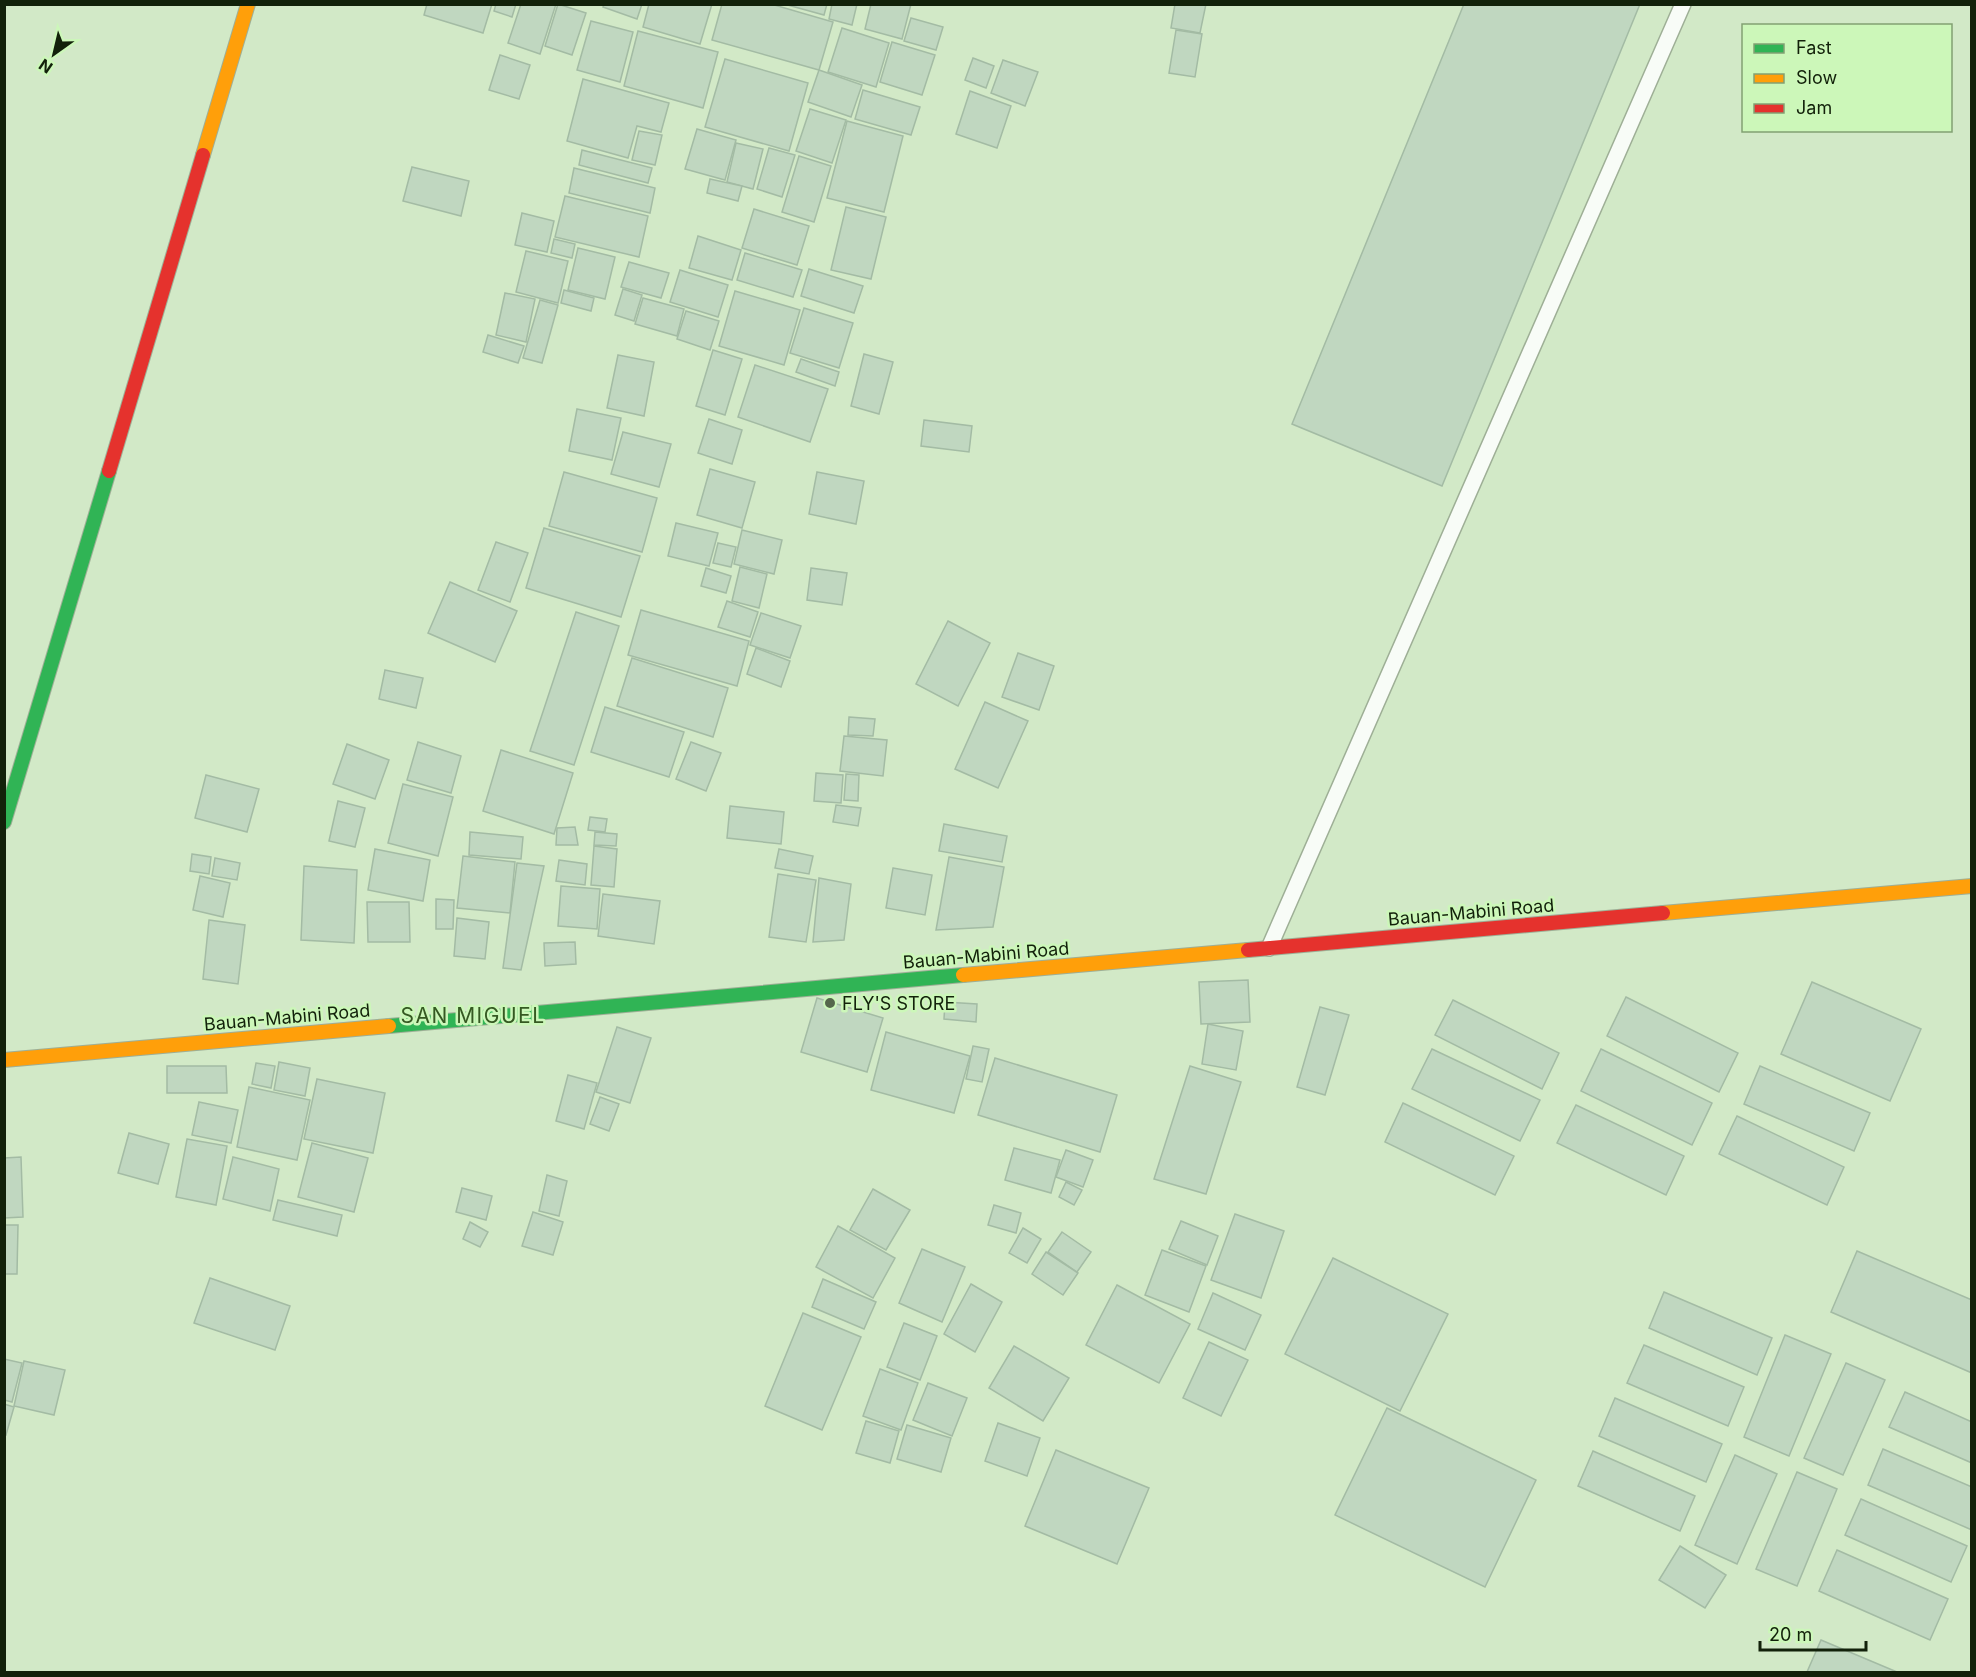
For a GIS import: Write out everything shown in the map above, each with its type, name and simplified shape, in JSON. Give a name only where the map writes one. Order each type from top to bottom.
[{"type":"main road","points":[[4,822],[248,4]]},
{"type":"main road","name":"Bauan-Mabini Road","points":[[4,1060],[1971,886]]},
{"type":"lane","points":[[1269,948],[1683,4]]},
{"type":"building","points":[[427,4],[492,4],[483,33],[424,15]]},
{"type":"building","points":[[496,4],[516,4],[512,17],[494,11]]},
{"type":"building","points":[[521,4],[556,4],[540,54],[508,43]]},
{"type":"building","points":[[558,4],[586,13],[572,55],[545,46]]},
{"type":"building","points":[[604,4],[642,4],[637,19],[603,7]]},
{"type":"building","points":[[649,4],[712,4],[700,44],[643,27]]},
{"type":"building","points":[[722,4],[771,4],[833,22],[819,70],[712,40]]},
{"type":"building","points":[[784,4],[827,4],[824,15]]},
{"type":"building","points":[[832,4],[857,4],[852,25],[829,19]]},
{"type":"building","points":[[871,4],[911,4],[902,39],[865,29]]},
{"type":"building","points":[[1175,4],[1206,4],[1200,33],[1171,28]]},
{"type":"building","points":[[1464,4],[1640,4],[1442,486],[1292,424]]},
{"type":"building","points":[[911,18],[943,27],[936,50],[904,41]]},
{"type":"building","points":[[591,21],[633,32],[620,82],[577,70]]},
{"type":"building","points":[[842,28],[889,43],[876,87],[828,72]]},
{"type":"building","points":[[1176,30],[1202,34],[1195,77],[1169,73]]},
{"type":"building","points":[[638,31],[718,52],[703,108],[624,86]]},
{"type":"building","points":[[892,42],[935,55],[922,95],[880,82]]},
{"type":"building","points":[[500,55],[530,65],[519,99],[489,90]]},
{"type":"building","points":[[973,58],[994,66],[986,88],[965,80]]},
{"type":"building","points":[[725,59],[808,83],[789,151],[705,127]]},
{"type":"building","points":[[1003,60],[1038,72],[1025,106],[991,93]]},
{"type":"building","points":[[819,70],[862,85],[851,117],[808,102]]},
{"type":"building","points":[[583,79],[669,103],[661,132],[637,126],[628,158],[567,141]]},
{"type":"building","points":[[863,90],[920,107],[911,135],[855,119]]},
{"type":"building","points":[[970,91],[1011,106],[997,148],[956,134]]},
{"type":"building","points":[[810,109],[846,120],[832,163],[796,151]]},
{"type":"building","points":[[847,121],[903,136],[884,212],[827,198]]},
{"type":"building","points":[[697,129],[736,140],[725,180],[685,169]]},
{"type":"building","points":[[639,131],[662,135],[655,165],[632,160]]},
{"type":"building","points":[[736,143],[763,149],[753,189],[727,182]]},
{"type":"building","points":[[769,148],[795,155],[782,197],[757,189]]},
{"type":"building","points":[[582,150],[652,168],[648,183],[579,165]]},
{"type":"building","points":[[799,156],[831,166],[814,222],[782,212]]},
{"type":"building","points":[[412,167],[469,181],[461,216],[403,201]]},
{"type":"building","points":[[574,168],[655,188],[650,213],[569,193]]},
{"type":"building","points":[[710,179],[742,186],[738,201],[707,193]]},
{"type":"building","points":[[565,196],[648,216],[639,257],[555,237]]},
{"type":"building","points":[[846,207],[886,217],[871,279],[831,270]]},
{"type":"building","points":[[754,209],[809,226],[797,265],[742,248]]},
{"type":"building","points":[[522,213],[554,221],[547,252],[515,245]]},
{"type":"building","points":[[698,236],[741,250],[732,280],[689,268]]},
{"type":"building","points":[[554,239],[575,244],[572,258],[551,253]]},
{"type":"building","points":[[578,248],[615,257],[605,299],[568,290]]},
{"type":"building","points":[[526,251],[568,261],[558,303],[516,292]]},
{"type":"building","points":[[745,253],[802,270],[793,297],[737,280]]},
{"type":"building","points":[[629,262],[669,273],[661,298],[621,287]]},
{"type":"building","points":[[809,269],[863,286],[854,313],[801,296]]},
{"type":"building","points":[[680,270],[728,285],[718,317],[670,302]]},
{"type":"building","points":[[623,289],[642,295],[634,321],[615,315]]},
{"type":"building","points":[[564,290],[594,298],[591,311],[561,303]]},
{"type":"building","points":[[735,291],[800,310],[784,365],[719,346]]},
{"type":"building","points":[[505,293],[535,299],[526,342],[496,335]]},
{"type":"building","points":[[643,298],[684,309],[677,336],[635,324]]},
{"type":"building","points":[[540,300],[558,305],[542,363],[523,358]]},
{"type":"building","points":[[804,308],[853,323],[839,368],[790,353]]},
{"type":"building","points":[[686,311],[719,321],[710,350],[677,339]]},
{"type":"building","points":[[488,335],[524,346],[518,363],[483,352]]},
{"type":"building","points":[[713,350],[742,359],[725,415],[696,406]]},
{"type":"building","points":[[864,354],[893,362],[879,414],[851,406]]},
{"type":"building","points":[[618,355],[654,362],[644,416],[607,408]]},
{"type":"building","points":[[801,359],[839,372],[835,386],[796,372]]},
{"type":"building","points":[[755,365],[828,389],[810,442],[738,417]]},
{"type":"building","points":[[577,409],[621,418],[612,460],[569,451]]},
{"type":"building","points":[[709,419],[742,430],[732,464],[698,453]]},
{"type":"building","points":[[924,420],[972,426],[969,452],[921,446]]},
{"type":"building","points":[[623,432],[671,444],[659,487],[611,474]]},
{"type":"building","points":[[710,469],[755,482],[742,528],[697,515]]},
{"type":"building","points":[[564,472],[657,498],[642,552],[549,526]]},
{"type":"building","points":[[817,472],[864,481],[856,524],[809,514]]},
{"type":"building","points":[[676,523],[718,533],[709,566],[668,556]]},
{"type":"building","points":[[544,528],[640,556],[621,617],[526,588]]},
{"type":"building","points":[[742,530],[782,540],[774,574],[734,564]]},
{"type":"building","points":[[496,542],[528,553],[510,602],[478,590]]},
{"type":"building","points":[[718,543],[736,547],[731,567],[713,563]]},
{"type":"building","points":[[740,567],[767,574],[759,608],[732,601]]},
{"type":"building","points":[[706,568],[731,576],[726,593],[701,586]]},
{"type":"building","points":[[811,568],[847,573],[842,605],[807,600]]},
{"type":"building","points":[[450,582],[517,611],[495,662],[428,633]]},
{"type":"building","points":[[727,601],[758,612],[750,637],[718,627]]},
{"type":"building","points":[[641,610],[749,641],[737,686],[628,655]]},
{"type":"building","points":[[576,612],[619,626],[574,765],[530,751]]},
{"type":"building","points":[[761,613],[801,626],[790,658],[750,645]]},
{"type":"building","points":[[948,621],[990,643],[958,706],[916,684]]},
{"type":"building","points":[[756,648],[790,661],[781,687],[747,674]]},
{"type":"building","points":[[1018,653],[1054,666],[1039,710],[1002,697]]},
{"type":"building","points":[[632,658],[728,688],[713,737],[617,706]]},
{"type":"building","points":[[385,670],[423,678],[416,708],[379,699]]},
{"type":"building","points":[[985,702],[1028,721],[998,788],[955,769]]},
{"type":"building","points":[[605,707],[684,732],[669,777],[591,752]]},
{"type":"building","points":[[849,717],[875,719],[873,736],[848,735]]},
{"type":"building","points":[[844,736],[887,740],[883,776],[840,771]]},
{"type":"building","points":[[418,742],[461,756],[451,793],[407,780]]},
{"type":"building","points":[[691,742],[721,753],[706,791],[676,779]]},
{"type":"building","points":[[347,744],[389,760],[375,799],[333,784]]},
{"type":"building","points":[[501,750],[573,773],[554,834],[483,811]]},
{"type":"building","points":[[816,773],[843,775],[841,803],[814,801]]},
{"type":"building","points":[[846,774],[859,775],[858,801],[844,800]]},
{"type":"building","points":[[206,775],[259,789],[247,832],[195,818]]},
{"type":"building","points":[[403,784],[453,797],[438,856],[388,843]]},
{"type":"building","points":[[338,801],[365,808],[355,847],[329,841]]},
{"type":"building","points":[[836,805],[861,808],[858,826],[833,822]]},
{"type":"building","points":[[730,806],[784,812],[781,844],[727,838]]},
{"type":"building","points":[[590,817],[607,819],[605,832],[588,830]]},
{"type":"building","points":[[944,824],[1007,836],[1002,862],[939,851]]},
{"type":"building","points":[[575,827],[578,845],[556,845],[557,828]]},
{"type":"building","points":[[470,832],[523,837],[521,859],[469,855]]},
{"type":"building","points":[[595,832],[617,834],[616,846],[594,845]]},
{"type":"building","points":[[594,846],[617,849],[614,887],[591,885]]},
{"type":"building","points":[[375,849],[430,860],[423,901],[368,890]]},
{"type":"building","points":[[779,849],[813,856],[809,874],[775,868]]},
{"type":"building","points":[[192,854],[211,857],[209,874],[190,871]]},
{"type":"building","points":[[463,856],[515,862],[510,913],[457,908]]},
{"type":"building","points":[[949,857],[1004,867],[993,927],[936,930]]},
{"type":"building","points":[[215,858],[240,863],[237,880],[212,876]]},
{"type":"building","points":[[559,860],[587,864],[585,885],[556,881]]},
{"type":"building","points":[[517,863],[544,866],[521,970],[503,968]]},
{"type":"building","points":[[304,866],[357,870],[354,943],[301,940]]},
{"type":"building","points":[[893,868],[932,875],[925,915],[886,908]]},
{"type":"building","points":[[778,874],[816,880],[806,942],[769,937]]},
{"type":"building","points":[[200,876],[230,883],[223,917],[193,910]]},
{"type":"building","points":[[819,878],[851,884],[844,940],[813,942]]},
{"type":"building","points":[[561,886],[600,889],[597,929],[558,926]]},
{"type":"building","points":[[603,894],[660,901],[654,944],[598,936]]},
{"type":"building","points":[[436,899],[454,900],[453,929],[436,929]]},
{"type":"building","points":[[367,902],[409,902],[410,942],[368,942]]},
{"type":"building","points":[[457,918],[489,922],[485,959],[454,956]]},
{"type":"building","points":[[209,920],[245,925],[238,984],[203,979]]},
{"type":"building","points":[[575,942],[576,964],[545,966],[544,943]]},
{"type":"building","points":[[1248,980],[1250,1022],[1201,1024],[1199,982]]},
{"type":"building","points":[[1812,982],[1921,1029],[1890,1101],[1781,1054]]},
{"type":"building","points":[[1626,997],[1738,1053],[1719,1092],[1607,1036]]},
{"type":"building","points":[[817,998],[883,1018],[867,1072],[801,1052]]},
{"type":"building","points":[[1453,1000],[1559,1053],[1542,1089],[1435,1035]]},
{"type":"building","points":[[945,1002],[977,1004],[976,1022],[944,1019]]},
{"type":"building","points":[[1320,1007],[1349,1015],[1325,1095],[1297,1087]]},
{"type":"building","points":[[1208,1024],[1243,1031],[1236,1070],[1202,1064]]},
{"type":"building","points":[[617,1027],[651,1038],[630,1103],[596,1092]]},
{"type":"building","points":[[886,1032],[970,1056],[954,1113],[871,1090]]},
{"type":"building","points":[[973,1046],[989,1049],[982,1082],[966,1079]]},
{"type":"building","points":[[1432,1049],[1540,1100],[1520,1141],[1412,1089]]},
{"type":"building","points":[[1601,1049],[1712,1103],[1692,1145],[1581,1091]]},
{"type":"building","points":[[995,1058],[1117,1095],[1100,1152],[978,1115]]},
{"type":"building","points":[[279,1062],[310,1068],[305,1096],[274,1090]]},
{"type":"building","points":[[256,1063],[275,1066],[271,1088],[252,1084]]},
{"type":"building","points":[[167,1066],[226,1066],[227,1093],[167,1093]]},
{"type":"building","points":[[1190,1066],[1241,1082],[1206,1194],[1154,1179]]},
{"type":"building","points":[[1760,1066],[1870,1113],[1854,1151],[1744,1104]]},
{"type":"building","points":[[568,1075],[597,1083],[584,1129],[556,1121]]},
{"type":"building","points":[[317,1079],[385,1093],[373,1153],[304,1139]]},
{"type":"building","points":[[249,1087],[310,1100],[297,1160],[237,1147]]},
{"type":"building","points":[[600,1097],[619,1104],[609,1131],[590,1124]]},
{"type":"building","points":[[199,1102],[238,1110],[231,1143],[192,1135]]},
{"type":"building","points":[[1403,1103],[1514,1156],[1495,1195],[1385,1142]]},
{"type":"building","points":[[1576,1105],[1684,1156],[1666,1195],[1557,1143]]},
{"type":"building","points":[[1737,1116],[1844,1167],[1827,1205],[1719,1154]]},
{"type":"building","points":[[129,1133],[169,1144],[158,1184],[118,1173]]},
{"type":"building","points":[[187,1139],[227,1146],[216,1205],[176,1197]]},
{"type":"building","points":[[312,1143],[368,1158],[354,1212],[298,1197]]},
{"type":"building","points":[[1014,1148],[1060,1160],[1051,1193],[1005,1180]]},
{"type":"building","points":[[1066,1150],[1093,1160],[1083,1187],[1056,1177]]},
{"type":"building","points":[[21,1157],[23,1217],[4,1218],[4,1158]]},
{"type":"building","points":[[233,1157],[279,1169],[270,1211],[223,1199]]},
{"type":"building","points":[[547,1175],[567,1181],[559,1216],[539,1211]]},
{"type":"building","points":[[1066,1182],[1082,1190],[1074,1205],[1059,1197]]},
{"type":"building","points":[[462,1188],[492,1196],[486,1220],[456,1212]]},
{"type":"building","points":[[873,1189],[910,1210],[886,1250],[850,1230]]},
{"type":"building","points":[[278,1200],[342,1215],[337,1236],[273,1220]]},
{"type":"building","points":[[994,1205],[1021,1213],[1016,1233],[988,1225]]},
{"type":"building","points":[[533,1212],[563,1222],[553,1255],[522,1246]]},
{"type":"building","points":[[1235,1214],[1284,1231],[1261,1298],[1211,1280]]},
{"type":"building","points":[[1181,1221],[1218,1236],[1207,1265],[1169,1249]]},
{"type":"building","points":[[470,1222],[488,1232],[480,1247],[463,1239]]},
{"type":"building","points":[[4,1225],[18,1225],[17,1274],[4,1274]]},
{"type":"building","points":[[838,1226],[895,1258],[873,1298],[816,1267]]},
{"type":"building","points":[[1023,1228],[1041,1239],[1027,1263],[1009,1253]]},
{"type":"building","points":[[1062,1232],[1091,1252],[1077,1272],[1048,1252]]},
{"type":"building","points":[[922,1249],[965,1267],[942,1322],[899,1303]]},
{"type":"building","points":[[1162,1250],[1206,1266],[1189,1312],[1145,1295]]},
{"type":"building","points":[[1857,1251],[1972,1300],[1972,1373],[1831,1312]]},
{"type":"building","points":[[1046,1252],[1078,1273],[1063,1295],[1032,1274]]},
{"type":"building","points":[[1333,1258],[1448,1314],[1400,1411],[1285,1354]]},
{"type":"building","points":[[210,1278],[290,1306],[275,1350],[194,1323]]},
{"type":"building","points":[[823,1279],[876,1302],[864,1329],[812,1307]]},
{"type":"building","points":[[971,1284],[1002,1302],[975,1352],[944,1334]]},
{"type":"building","points":[[1117,1285],[1190,1324],[1159,1383],[1086,1345]]},
{"type":"building","points":[[1664,1292],[1772,1338],[1757,1375],[1649,1328]]},
{"type":"building","points":[[1213,1293],[1261,1315],[1245,1350],[1198,1329]]},
{"type":"building","points":[[803,1313],[861,1337],[822,1430],[765,1406]]},
{"type":"building","points":[[904,1323],[937,1336],[920,1380],[887,1367]]},
{"type":"building","points":[[1785,1335],[1831,1354],[1789,1456],[1744,1437]]},
{"type":"building","points":[[1209,1342],[1248,1360],[1221,1416],[1183,1398]]},
{"type":"building","points":[[1644,1345],[1744,1387],[1728,1426],[1627,1383]]},
{"type":"building","points":[[1014,1346],[1069,1378],[1043,1421],[989,1388]]},
{"type":"building","points":[[4,1359],[22,1363],[12,1402],[4,1400]]},
{"type":"building","points":[[24,1361],[65,1370],[54,1415],[14,1406]]},
{"type":"building","points":[[1846,1363],[1885,1380],[1843,1475],[1804,1458]]},
{"type":"building","points":[[880,1369],[918,1383],[901,1430],[863,1416]]},
{"type":"building","points":[[928,1383],[967,1398],[952,1436],[913,1420]]},
{"type":"building","points":[[1905,1392],[1972,1422],[1972,1463],[1889,1427]]},
{"type":"building","points":[[1615,1398],[1722,1444],[1706,1482],[1599,1436]]},
{"type":"building","points":[[4,1404],[14,1407],[6,1435],[4,1434]]},
{"type":"building","points":[[1387,1408],[1536,1480],[1485,1587],[1335,1515]]},
{"type":"building","points":[[866,1421],[899,1431],[890,1463],[856,1453]]},
{"type":"building","points":[[998,1423],[1040,1438],[1027,1476],[985,1461]]},
{"type":"building","points":[[907,1425],[951,1438],[941,1472],[897,1459]]},
{"type":"building","points":[[1883,1449],[1972,1487],[1972,1530],[1868,1485]]},
{"type":"building","points":[[1056,1450],[1149,1488],[1117,1564],[1025,1526]]},
{"type":"building","points":[[1593,1451],[1695,1496],[1680,1531],[1578,1486]]},
{"type":"building","points":[[1735,1455],[1777,1474],[1737,1564],[1695,1545]]},
{"type":"building","points":[[1797,1472],[1837,1489],[1797,1586],[1756,1569]]},
{"type":"building","points":[[1861,1499],[1967,1546],[1951,1582],[1845,1535]]},
{"type":"building","points":[[1680,1546],[1726,1575],[1705,1608],[1659,1580]]},
{"type":"building","points":[[1837,1550],[1948,1599],[1930,1640],[1819,1591]]},
{"type":"building","points":[[1821,1640],[1897,1672],[1807,1672]]},
{"type":"traffic: fast","points":[[4,822],[109,471]]},
{"type":"traffic: fast","points":[[389,1026],[963,975]]},
{"type":"traffic: slow","points":[[203,155],[248,4]]},
{"type":"traffic: slow","points":[[1663,913],[1972,886]]},
{"type":"traffic: slow","points":[[963,975],[1248,950]]},
{"type":"traffic: slow","points":[[4,1060],[389,1026]]},
{"type":"traffic: jam","points":[[109,471],[203,155]]},
{"type":"traffic: jam","points":[[1248,950],[1663,913]]},
{"type":"place","name":"FLY'S STORE","points":[[830,1003]]},
{"type":"district","name":"SAN MIGUEL","points":[[473,1015]]}]
